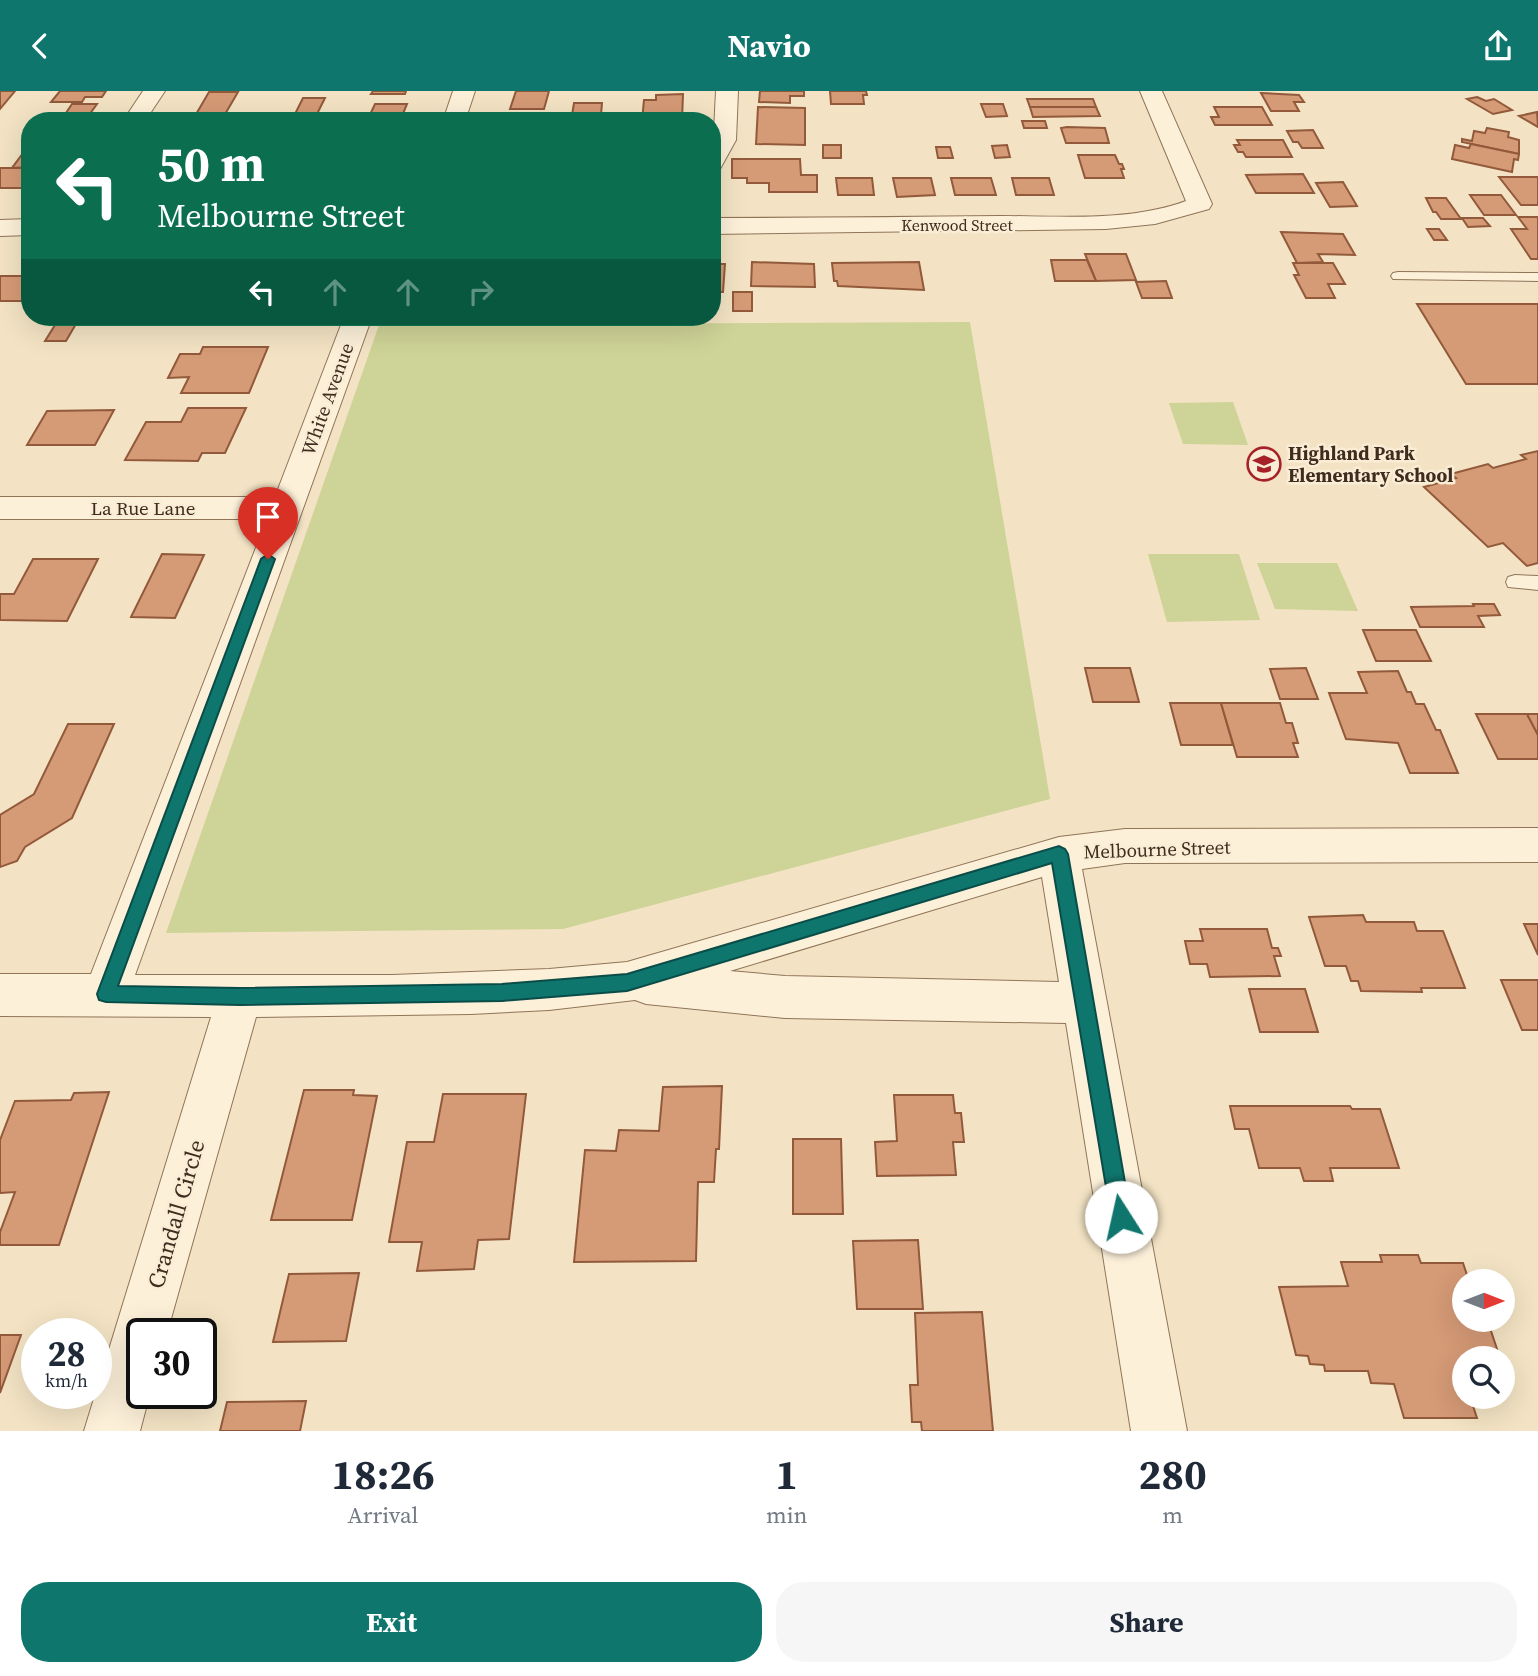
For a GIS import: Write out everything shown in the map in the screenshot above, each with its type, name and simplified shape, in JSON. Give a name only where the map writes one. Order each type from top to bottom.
[{"type":"street","points":[[140,112],[154,91]]},
{"type":"street","points":[[457,112],[464,91]]},
{"type":"street","points":[[721,146],[724,140],[727,91]]},
{"type":"street","name":"Kenwood Street","points":[[721,226],[1075,223],[1150,216],[1200,204],[1151,91]]},
{"type":"street","points":[[0,228],[21,227]]},
{"type":"street","name":"White Avenue","points":[[106,994],[355,326]]},
{"type":"street","name":"La Rue Lane","points":[[0,508],[287,508]]},
{"type":"street","name":"Melbourne Street","points":[[627,982],[1059,854],[1125,846],[1538,845]]},
{"type":"street","points":[[1059,854],[1158,1431]]},
{"type":"street","name":"Melbourne Street","points":[[0,995],[502,993],[627,982],[785,997],[1083,1003]]},
{"type":"street","name":"Crandall Circle","points":[[112,1431],[240,996]]},
{"type":"lane","points":[[1398,276],[1538,277]]},
{"type":"lane","points":[[1515,582],[1538,583]]},
{"type":"green space","points":[[970,322],[1050,799],[563,929],[166,933],[379,326],[721,326],[721,323]]},
{"type":"green space","points":[[1233,402],[1248,445],[1183,444],[1169,403]]},
{"type":"green space","points":[[1148,554],[1239,554],[1260,620],[1167,622]]},
{"type":"green space","points":[[1257,563],[1337,563],[1358,611],[1275,609]]},
{"type":"building","points":[[0,91],[15,91],[0,109]]},
{"type":"building","points":[[60,91],[106,91],[102,97],[85,97],[82,102],[51,102]]},
{"type":"building","points":[[373,91],[406,91],[405,94],[371,94]]},
{"type":"building","points":[[516,91],[549,91],[544,109],[510,109]]},
{"type":"building","points":[[760,91],[804,91],[804,96],[790,96],[790,103],[759,102]]},
{"type":"building","points":[[830,91],[866,91],[867,95],[863,95],[864,104],[831,104]]},
{"type":"building","points":[[209,92],[238,92],[226,112],[197,112]]},
{"type":"building","points":[[1261,93],[1299,95],[1304,102],[1294,102],[1299,111],[1271,111]]},
{"type":"building","points":[[683,94],[682,112],[643,112],[644,100],[656,100],[656,95]]},
{"type":"building","points":[[1477,97],[1486,101],[1494,99],[1512,110],[1493,114],[1467,99]]},
{"type":"building","points":[[303,98],[325,98],[318,112],[296,112]]},
{"type":"building","points":[[1027,99],[1093,99],[1096,107],[1030,107]]},
{"type":"building","points":[[574,103],[602,103],[601,112],[572,112]]},
{"type":"building","points":[[72,104],[97,104],[91,112],[67,112]]},
{"type":"building","points":[[375,104],[407,104],[404,112],[371,112]]},
{"type":"building","points":[[981,104],[1003,104],[1007,116],[986,117]]},
{"type":"building","points":[[758,107],[805,108],[805,145],[756,144]]},
{"type":"building","points":[[1030,107],[1096,107],[1100,116],[1033,117]]},
{"type":"building","points":[[1214,107],[1262,107],[1272,125],[1215,125],[1211,117],[1219,117]]},
{"type":"building","points":[[1537,112],[1538,127],[1519,116]]},
{"type":"building","points":[[1022,121],[1045,121],[1047,128],[1024,128]]},
{"type":"building","points":[[1061,128],[1105,128],[1109,143],[1066,143]]},
{"type":"building","points":[[1487,128],[1509,132],[1508,137],[1519,140],[1519,154],[1462,142],[1462,139],[1472,141],[1474,131],[1485,133]]},
{"type":"building","points":[[1313,130],[1323,148],[1302,148],[1298,142],[1293,142],[1287,131]]},
{"type":"building","points":[[1237,140],[1283,140],[1292,157],[1246,157],[1243,152],[1238,152],[1234,145],[1240,145]]},
{"type":"building","points":[[1471,144],[1519,154],[1518,160],[1514,159],[1512,172],[1452,159],[1455,145],[1469,148]]},
{"type":"building","points":[[823,145],[841,145],[841,158],[823,158]]},
{"type":"building","points":[[1007,145],[1010,157],[995,158],[992,146]]},
{"type":"building","points":[[936,147],[950,147],[953,158],[938,158]]},
{"type":"building","points":[[1078,155],[1115,155],[1124,169],[1121,169],[1124,178],[1085,178]]},
{"type":"building","points":[[21,156],[21,168],[12,168]]},
{"type":"building","points":[[732,159],[800,159],[801,175],[817,175],[817,192],[769,192],[769,183],[747,183],[747,178],[732,178]]},
{"type":"building","points":[[0,168],[21,168],[21,188],[0,188]]},
{"type":"building","points":[[1303,174],[1314,193],[1256,193],[1246,175]]},
{"type":"building","points":[[1499,177],[1538,177],[1538,205],[1521,205]]},
{"type":"building","points":[[836,178],[872,178],[874,195],[838,195]]},
{"type":"building","points":[[893,178],[931,178],[935,195],[897,197]]},
{"type":"building","points":[[951,178],[991,178],[996,195],[955,195]]},
{"type":"building","points":[[1012,178],[1049,178],[1054,195],[1016,195]]},
{"type":"building","points":[[1343,182],[1357,206],[1330,207],[1316,183]]},
{"type":"building","points":[[1470,195],[1501,195],[1516,215],[1484,215]]},
{"type":"building","points":[[1426,198],[1446,198],[1461,219],[1441,219],[1433,212]]},
{"type":"building","points":[[1518,217],[1538,217],[1538,259],[1531,259],[1511,229],[1527,229]]},
{"type":"building","points":[[1462,218],[1483,218],[1490,226],[1468,227]]},
{"type":"building","points":[[1427,229],[1439,229],[1447,240],[1434,240]]},
{"type":"building","points":[[1281,232],[1343,234],[1355,255],[1318,254],[1323,262],[1297,263]]},
{"type":"building","points":[[1085,254],[1126,254],[1136,280],[1096,281]]},
{"type":"building","points":[[1051,260],[1087,260],[1096,281],[1055,281]]},
{"type":"building","points":[[752,262],[814,264],[815,287],[751,286]]},
{"type":"building","points":[[919,262],[924,290],[838,286],[837,281],[834,281],[832,263]]},
{"type":"building","points":[[1293,263],[1333,263],[1345,284],[1328,284],[1335,298],[1306,298],[1294,275],[1299,275]]},
{"type":"building","points":[[721,264],[725,264],[723,292]]},
{"type":"building","points":[[0,276],[21,276],[21,301],[0,301]]},
{"type":"building","points":[[1166,281],[1172,298],[1142,298],[1136,282]]},
{"type":"building","points":[[733,292],[752,292],[752,311],[733,311]]},
{"type":"building","points":[[1417,304],[1538,304],[1538,384],[1466,384]]},
{"type":"building","points":[[54,326],[75,326],[66,341],[45,341]]},
{"type":"building","points":[[203,347],[268,347],[249,393],[181,393],[189,377],[168,378],[180,354],[200,354]]},
{"type":"building","points":[[188,408],[246,408],[225,453],[202,453],[198,461],[125,460],[146,422],[181,422]]},
{"type":"building","points":[[114,410],[95,445],[27,445],[47,411]]},
{"type":"building","name":"Highland Park Elementary School","points":[[1538,451],[1538,563],[1527,566],[1503,543],[1488,547],[1424,487],[1456,478],[1451,474],[1488,464],[1493,468],[1526,459],[1521,455]]},
{"type":"building","points":[[162,554],[204,555],[175,618],[131,617]]},
{"type":"building","points":[[33,559],[98,559],[67,621],[0,620],[0,594],[14,594]]},
{"type":"building","points":[[1473,604],[1494,604],[1500,615],[1478,616],[1484,627],[1420,627],[1411,607],[1474,606]]},
{"type":"building","points":[[1363,630],[1416,630],[1431,661],[1376,661]]},
{"type":"building","points":[[1085,668],[1130,668],[1139,702],[1093,702]]},
{"type":"building","points":[[1306,668],[1318,699],[1280,699],[1270,669]]},
{"type":"building","points":[[1398,671],[1407,692],[1411,692],[1416,704],[1424,704],[1436,730],[1440,730],[1458,773],[1410,773],[1398,743],[1346,739],[1329,693],[1367,693],[1358,672]]},
{"type":"building","points":[[1170,703],[1221,703],[1233,745],[1181,745]]},
{"type":"building","points":[[1221,703],[1280,703],[1286,723],[1292,723],[1298,743],[1293,743],[1298,757],[1237,757]]},
{"type":"building","points":[[1476,714],[1527,714],[1538,735],[1538,759],[1498,759]]},
{"type":"building","points":[[1527,714],[1538,714],[1538,735]]},
{"type":"building","points":[[68,724],[114,724],[72,818],[25,847],[17,861],[0,867],[0,815],[34,794]]},
{"type":"building","points":[[1363,915],[1366,922],[1414,922],[1417,931],[1443,931],[1465,988],[1421,988],[1422,992],[1361,991],[1358,981],[1351,981],[1346,966],[1325,966],[1309,917]]},
{"type":"building","points":[[1524,924],[1538,924],[1538,955]]},
{"type":"building","points":[[1200,929],[1267,929],[1272,948],[1278,948],[1281,956],[1274,956],[1280,976],[1210,977],[1207,964],[1190,964],[1185,941],[1203,941]]},
{"type":"building","points":[[1501,980],[1538,980],[1538,1030],[1522,1030]]},
{"type":"building","points":[[1249,989],[1305,989],[1318,1032],[1260,1032]]},
{"type":"building","points":[[722,1086],[719,1149],[716,1149],[714,1182],[698,1182],[696,1261],[574,1262],[585,1150],[616,1151],[619,1130],[659,1131],[663,1087]]},
{"type":"building","points":[[304,1090],[354,1090],[353,1095],[377,1096],[352,1220],[271,1220]]},
{"type":"building","points":[[109,1092],[59,1245],[0,1245],[0,1232],[15,1192],[0,1193],[0,1140],[15,1101],[71,1100],[74,1093]]},
{"type":"building","points":[[443,1094],[526,1094],[509,1239],[478,1240],[474,1269],[417,1271],[422,1242],[389,1242],[407,1142],[434,1142]]},
{"type":"building","points":[[894,1095],[953,1095],[955,1113],[961,1113],[964,1142],[953,1142],[956,1175],[877,1176],[875,1142],[897,1141]]},
{"type":"building","points":[[1230,1106],[1350,1106],[1352,1109],[1380,1109],[1399,1168],[1330,1168],[1333,1181],[1304,1181],[1300,1168],[1259,1168],[1249,1129],[1235,1129]]},
{"type":"building","points":[[793,1139],[841,1139],[843,1214],[793,1214]]},
{"type":"building","points":[[918,1240],[923,1309],[857,1309],[853,1241]]},
{"type":"building","points":[[1380,1255],[1418,1255],[1421,1263],[1463,1263],[1465,1269],[1452,1269],[1452,1332],[1491,1332],[1496,1346],[1452,1346],[1452,1409],[1474,1409],[1477,1418],[1404,1418],[1394,1384],[1371,1383],[1368,1371],[1325,1371],[1324,1365],[1310,1364],[1308,1356],[1296,1355],[1279,1287],[1348,1286],[1341,1262],[1382,1262]]},
{"type":"building","points":[[359,1273],[346,1341],[273,1342],[289,1274]]},
{"type":"building","points":[[982,1312],[993,1431],[922,1431],[921,1422],[912,1422],[910,1385],[918,1385],[915,1313]]},
{"type":"building","points":[[0,1335],[21,1335],[0,1393]]},
{"type":"building","points":[[306,1401],[300,1431],[220,1431],[227,1402]]},
{"type":"place","name":"Highland Park Elementary School","points":[[1264,464]]},
{"type":"route","points":[[268,559],[106,994],[240,996],[502,993],[627,982],[1059,854],[1121,1217]]}]
